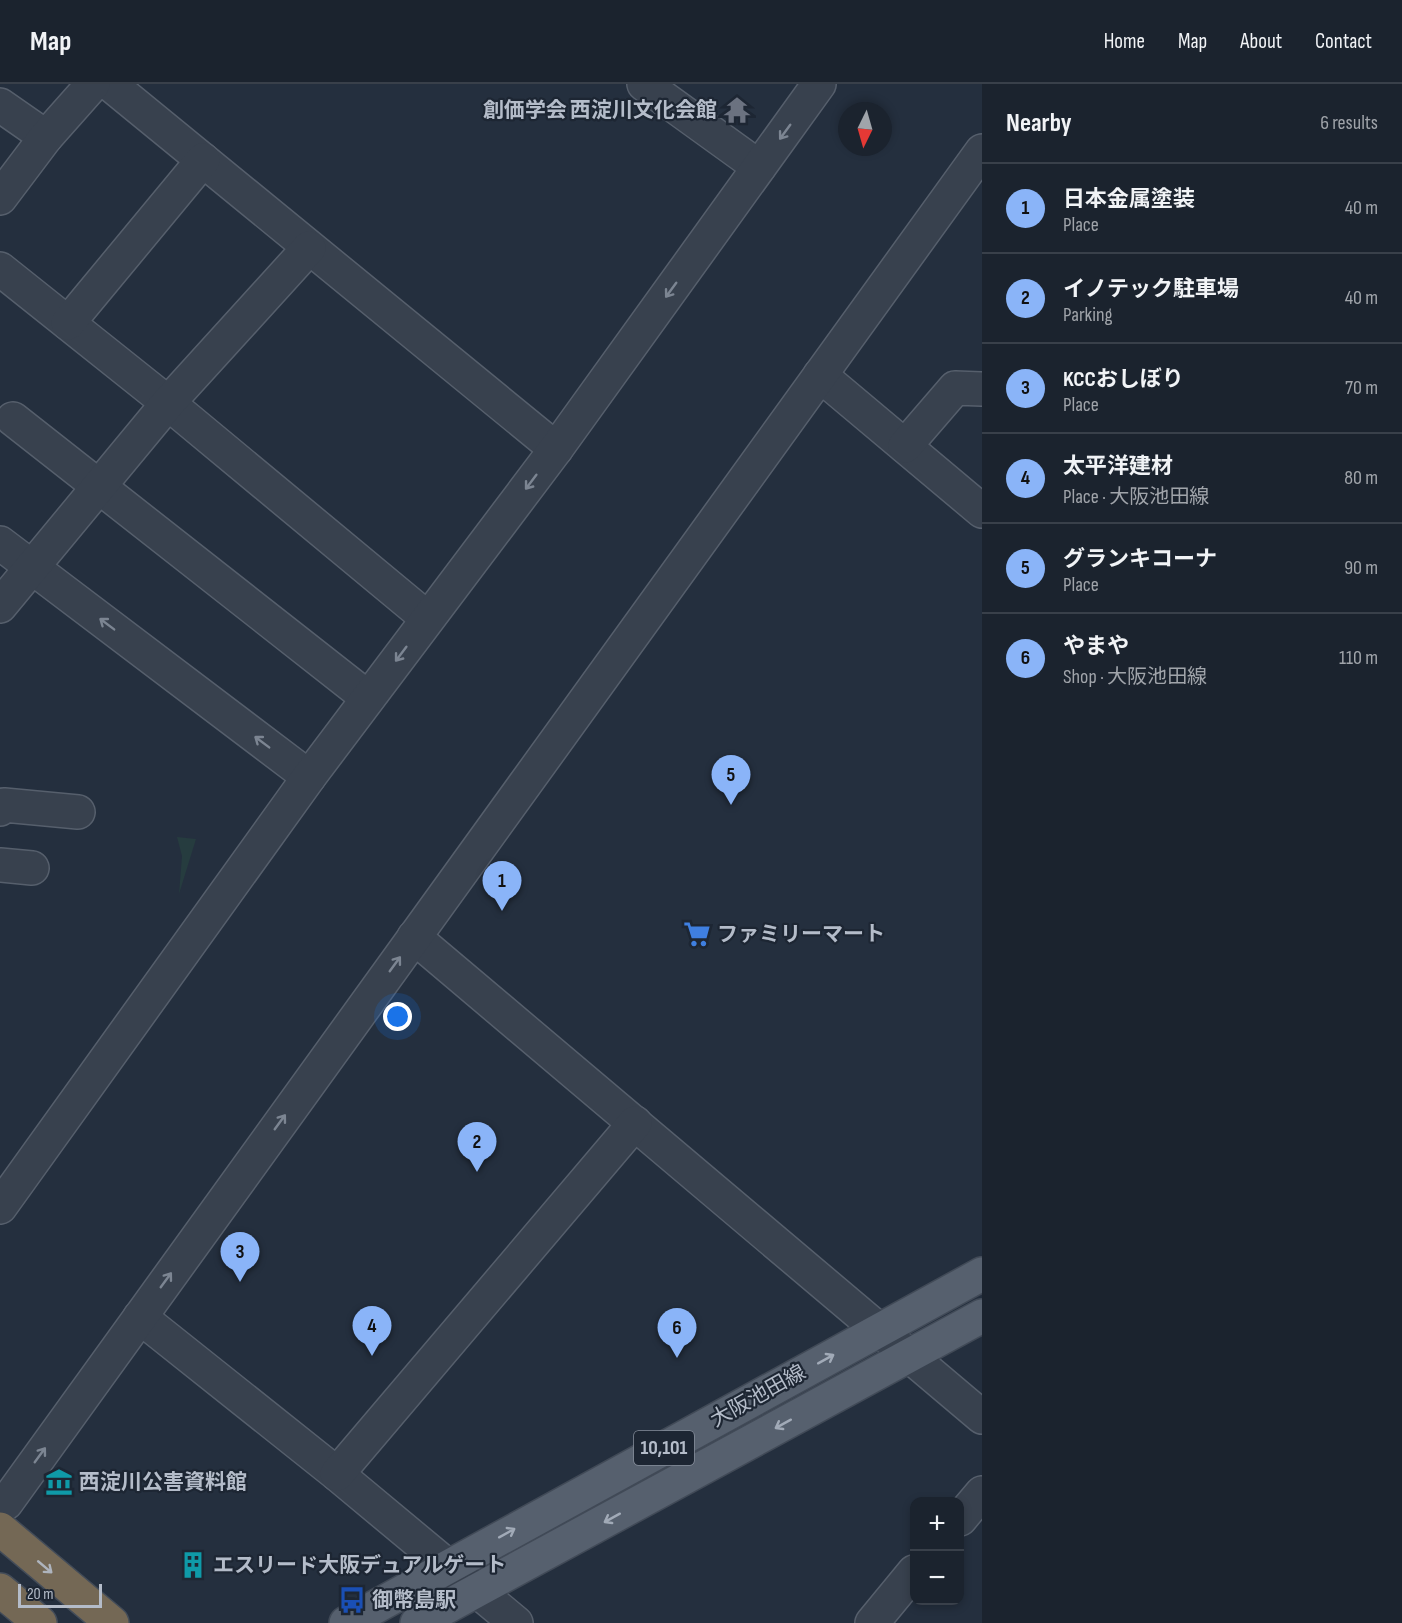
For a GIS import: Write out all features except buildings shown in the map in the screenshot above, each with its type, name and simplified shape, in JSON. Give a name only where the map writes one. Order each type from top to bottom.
[{"type":"highway","points":[[3,1516],[112,1623]]},
{"type":"highway","points":[[0,1590],[40,1623]]},
{"type":"main road","name":"大阪池田線","points":[[346,1623],[982,1274]]},
{"type":"main road","name":"大阪池田線","points":[[417,1623],[982,1316]]},
{"type":"street","points":[[0,198],[46,137],[93,84]]},
{"type":"street","points":[[110,84],[556,449]]},
{"type":"street","points":[[644,84],[759,167]]},
{"type":"street","points":[[0,1207],[309,777],[556,449],[819,84]]},
{"type":"street","points":[[0,105],[46,137]]},
{"type":"street","points":[[68,323],[203,160]]},
{"type":"street","points":[[3,1516],[140,1317],[820,375],[977,169]]},
{"type":"street","points":[[0,606],[168,403],[309,248]]},
{"type":"street","points":[[0,269],[168,403],[427,618]]},
{"type":"street","points":[[820,375],[982,511]]},
{"type":"street","points":[[905,447],[955,388],[982,389]]},
{"type":"street","points":[[14,419],[368,698]]},
{"type":"street","points":[[0,543],[309,777]]},
{"type":"street","points":[[0,809],[4,805],[78,812]]},
{"type":"street","points":[[0,865],[32,868]]},
{"type":"street","points":[[414,937],[982,1417]]},
{"type":"street","points":[[337,1474],[635,1123]]},
{"type":"street","points":[[140,1317],[337,1474],[516,1623]]},
{"type":"street","points":[[964,1515],[982,1493]]},
{"type":"street","points":[[872,1623],[910,1578]]},
{"type":"green space","points":[[177,837],[196,839],[179,894],[182,856]]},
{"type":"place","name":"創価学会 西淀川文化会館","points":[[737,110]]},
{"type":"place","name":"グランキコーナ","points":[[731,805]]},
{"type":"place","name":"日本金属塗装","points":[[502,911]]},
{"type":"place","name":"ファミリーマート","points":[[697,934]]},
{"type":"place","name":"イノテック駐車場","points":[[477,1172]]},
{"type":"place","name":"KCCおしぼり","points":[[240,1282]]},
{"type":"place","name":"太平洋建材","points":[[372,1356]]},
{"type":"place","name":"やまや","points":[[677,1358]]},
{"type":"place","name":"西淀川公害資料館","points":[[59,1482]]},
{"type":"place","name":"エスリード大阪デュアルゲート","points":[[193,1565]]},
{"type":"place","name":"御幣島駅","points":[[352,1600]]}]
